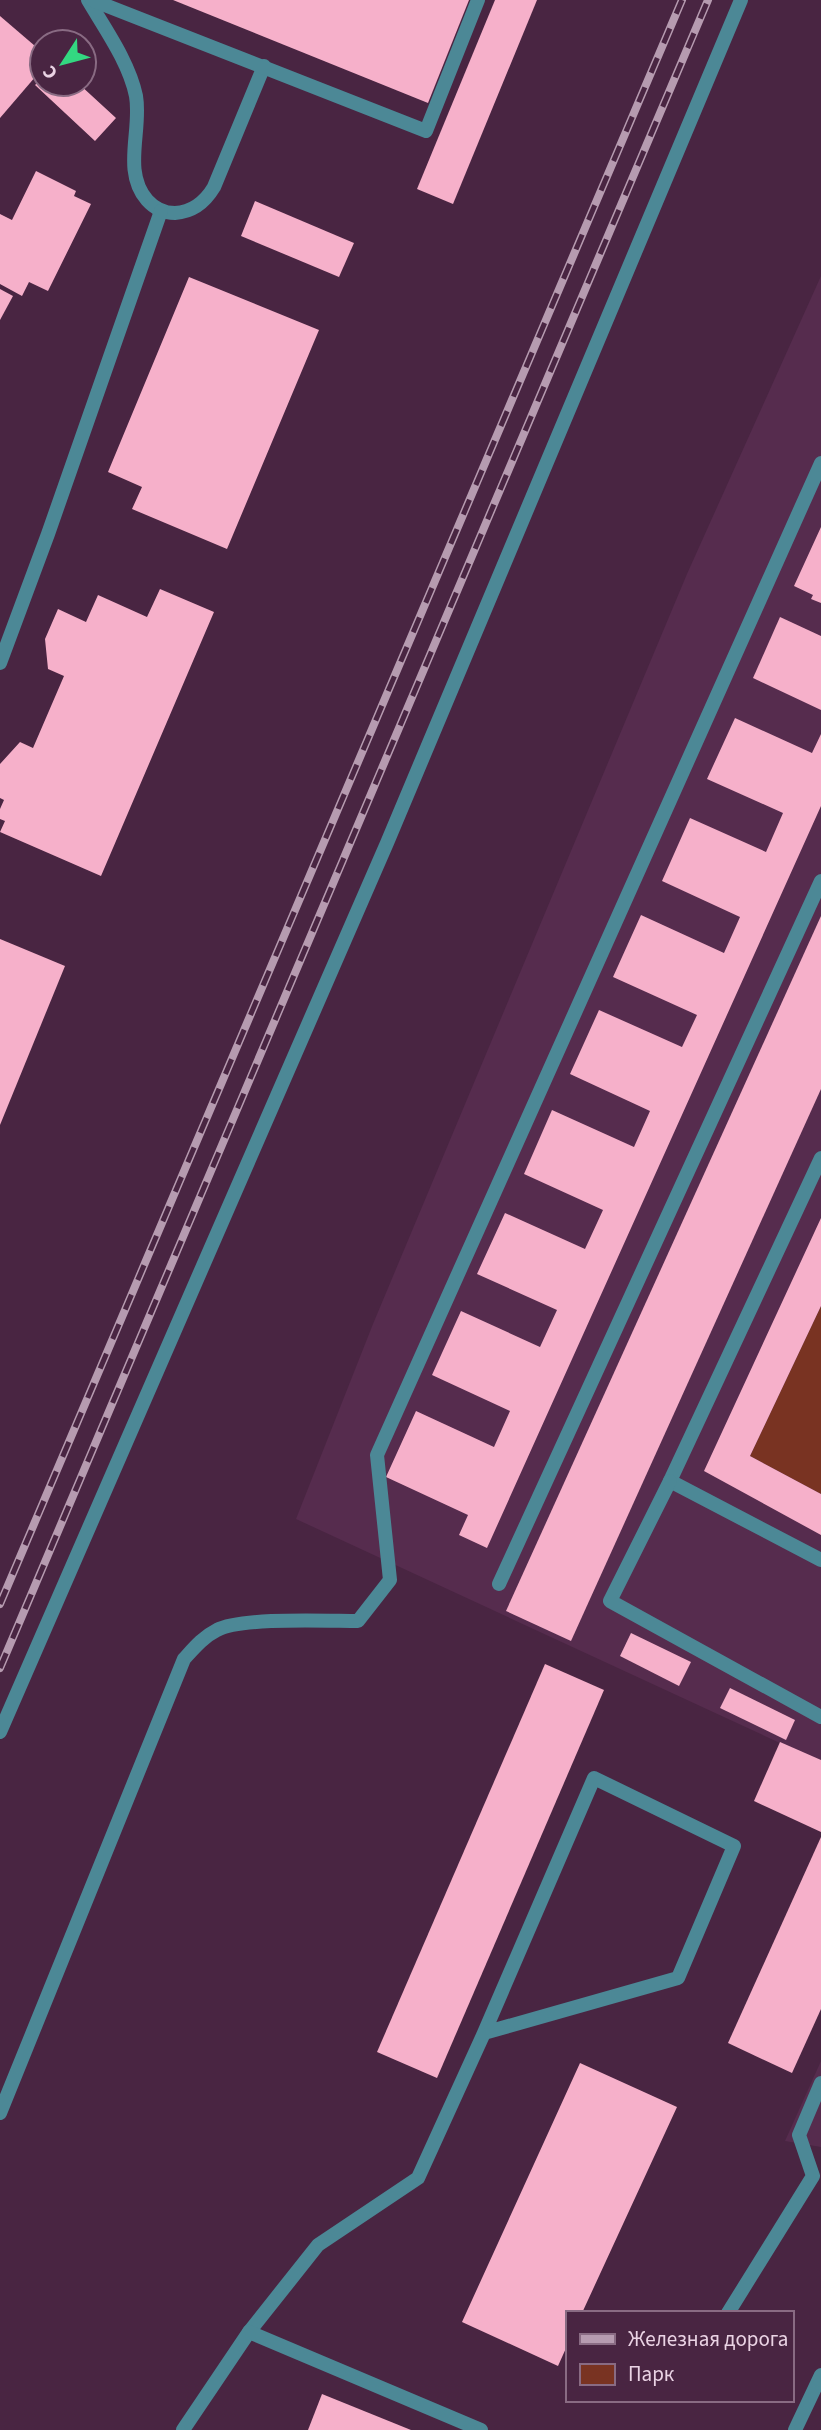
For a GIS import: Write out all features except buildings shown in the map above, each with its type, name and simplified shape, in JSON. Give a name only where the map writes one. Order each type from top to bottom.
[{"type":"lane","points":[[90,0],[130,78],[136,96],[135,177],[140,191],[149,203],[162,211],[187,211],[198,206],[207,197],[264,66]]},
{"type":"lane","points":[[90,0],[425,131],[478,0]]},
{"type":"lane","points":[[0,1732],[381,856],[741,0]]},
{"type":"lane","points":[[0,663],[162,211]]},
{"type":"lane","points":[[0,2113],[184,1659],[199,1642],[218,1629],[239,1624],[358,1620],[390,1580],[377,1455],[821,463]]},
{"type":"lane","points":[[499,1584],[821,881]]},
{"type":"lane","points":[[821,1158],[670,1481],[610,1601],[821,1717]]},
{"type":"lane","points":[[670,1481],[821,1559]]},
{"type":"lane","points":[[183,2430],[249,2332],[318,2245],[418,2178],[594,1778],[734,1846],[678,1978],[484,2033]]},
{"type":"lane","points":[[729,2311],[813,2176],[799,2135],[821,2083]]},
{"type":"lane","points":[[249,2332],[481,2430]]},
{"type":"lane","points":[[795,2430],[821,2375]]},
{"type":"shaded area","points":[[821,276],[821,1762],[296,1519],[373,1324],[687,574]]},
{"type":"shaded area","points":[[821,2061],[821,2147],[785,2141]]},
{"type":"green space","points":[[821,1306],[821,1494],[750,1456]]},
{"type":"railway","points":[[0,1604],[682,0]]},
{"type":"railway","points":[[0,1668],[708,0]]}]
